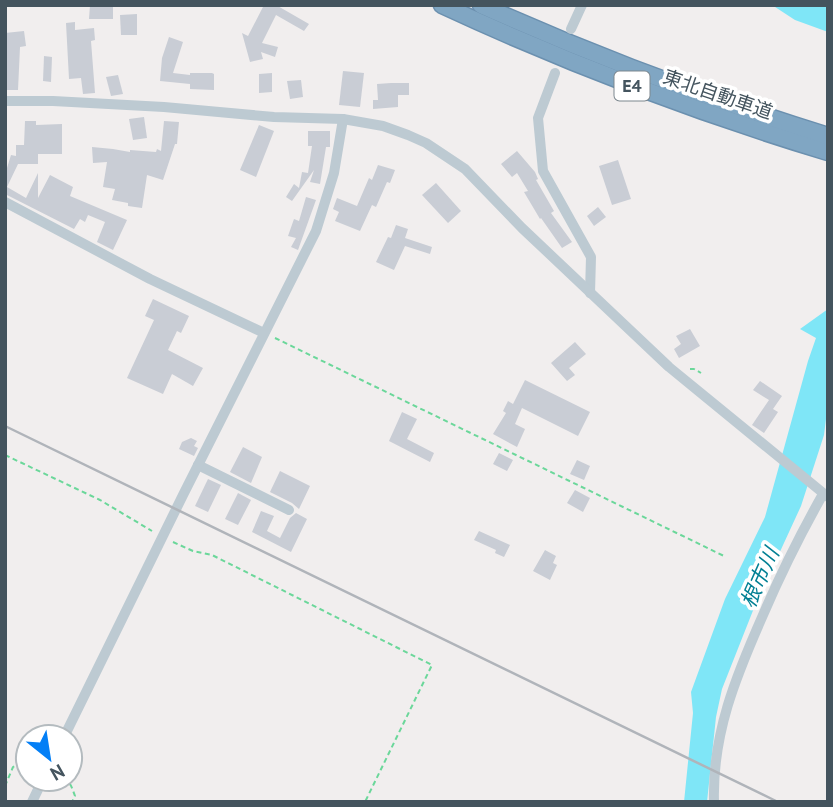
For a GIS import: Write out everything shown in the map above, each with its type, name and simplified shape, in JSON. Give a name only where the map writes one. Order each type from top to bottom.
[{"type":"highway","name":"東北自動車道","points":[[442,5],[644,90],[747,128],[828,152]]},
{"type":"highway","name":"東北自動車道","points":[[481,5],[647,75],[828,136]]},
{"type":"street","points":[[571,29],[582,5]]},
{"type":"street","points":[[555,73],[538,118],[543,171],[591,257],[590,293]]},
{"type":"street","points":[[5,101],[53,101],[274,117],[343,119],[383,126],[426,143],[465,169],[522,228],[668,367],[822,493],[791,552],[744,659],[727,706],[717,747],[714,802]]},
{"type":"street","points":[[71,723],[316,231],[334,173],[343,119]]},
{"type":"street","points":[[5,202],[150,279],[264,333]]},
{"type":"street","points":[[198,465],[289,510]]},
{"type":"path","points":[[264,333],[724,556]]},
{"type":"path","points":[[5,455],[100,500],[162,536],[193,551],[212,555],[432,665],[365,802]]},
{"type":"path","points":[[5,786],[14,766]]},
{"type":"water","points":[[772,5],[828,5],[828,32],[795,20]]},
{"type":"water","name":"根市川","points":[[828,309],[828,403],[824,435],[801,506],[754,608],[722,689],[716,717],[707,802],[684,802],[693,713],[691,692],[725,599],[765,517],[816,338],[800,329]]},
{"type":"building","points":[[90,5],[113,6],[113,19],[89,19]]},
{"type":"building","points":[[264,5],[276,5],[309,24],[304,31],[276,15],[262,43],[278,47],[275,57],[261,52],[263,59],[250,62],[242,33],[248,36]]},
{"type":"building","points":[[137,14],[137,35],[121,35],[120,15]]},
{"type":"building","points":[[75,22],[75,30],[94,28],[95,40],[91,41],[95,93],[83,94],[81,78],[69,79],[66,23]]},
{"type":"building","points":[[24,31],[26,46],[20,47],[18,90],[5,90],[5,33]]},
{"type":"building","points":[[169,37],[183,42],[173,73],[212,73],[214,90],[190,89],[190,84],[160,81],[162,58]]},
{"type":"building","points":[[44,56],[52,57],[51,82],[43,81]]},
{"type":"building","points":[[343,71],[364,73],[360,107],[339,105]]},
{"type":"building","points":[[272,73],[272,92],[259,93],[259,74]]},
{"type":"building","points":[[118,75],[123,94],[111,96],[106,77]]},
{"type":"building","points":[[301,80],[303,97],[290,99],[287,81]]},
{"type":"building","points":[[409,83],[409,95],[398,95],[398,107],[373,109],[373,100],[378,100],[377,84]]},
{"type":"building","points":[[144,117],[147,138],[133,140],[129,119]]},
{"type":"building","points":[[25,121],[36,121],[36,125],[62,124],[62,154],[38,154],[38,164],[18,164],[7,187],[26,198],[38,173],[38,198],[50,175],[73,187],[70,196],[127,220],[113,250],[97,242],[105,222],[88,215],[85,222],[80,219],[74,229],[5,194],[5,168],[11,155],[16,156],[16,145],[24,145]]},
{"type":"building","points":[[164,121],[179,122],[177,144],[163,180],[147,175],[142,208],[112,200],[115,189],[103,187],[107,162],[93,163],[92,147],[130,152],[156,152],[157,149],[161,151]]},
{"type":"building","points":[[259,125],[274,131],[256,177],[240,170]]},
{"type":"building","points":[[308,131],[330,131],[330,147],[326,147],[320,184],[310,182],[314,170],[292,201],[286,197],[294,184],[299,188],[302,172],[308,173],[312,146],[308,146]]},
{"type":"building","points":[[517,151],[535,172],[538,179],[536,180],[554,211],[551,213],[572,242],[562,248],[540,219],[524,192],[528,191],[517,173],[512,177],[501,164]]},
{"type":"building","points":[[618,160],[631,199],[612,205],[599,166]]},
{"type":"building","points":[[378,165],[395,170],[376,207],[372,205],[360,231],[335,221],[339,212],[333,209],[337,198],[357,206]]},
{"type":"building","points":[[436,183],[461,211],[448,223],[422,195]]},
{"type":"building","points":[[306,197],[316,200],[298,250],[291,247],[296,238],[288,236],[294,219],[299,221]]},
{"type":"building","points":[[598,207],[606,217],[594,226],[587,216]]},
{"type":"building","points":[[396,225],[408,229],[405,238],[432,247],[430,254],[405,246],[394,270],[376,262]]},
{"type":"building","points":[[153,299],[189,316],[181,333],[177,331],[168,350],[203,368],[193,386],[172,374],[163,394],[127,378],[154,320],[145,316]]},
{"type":"building","points":[[690,329],[700,346],[679,358],[674,349],[681,344],[676,336]]},
{"type":"building","points":[[575,342],[586,354],[569,368],[575,375],[567,381],[551,363]]},
{"type":"building","points":[[525,380],[590,412],[578,436],[522,408],[515,424],[525,429],[517,447],[493,434],[506,413],[503,411],[508,401],[513,404]]},
{"type":"building","points":[[760,381],[782,396],[773,409],[778,412],[764,433],[752,425],[769,400],[753,390]]},
{"type":"building","points":[[402,412],[417,419],[407,439],[434,453],[430,462],[389,441]]},
{"type":"building","points":[[191,438],[197,441],[194,446],[198,448],[194,456],[179,449],[182,442]]},
{"type":"building","points":[[243,447],[262,457],[251,483],[230,472]]},
{"type":"building","points":[[499,453],[513,460],[507,471],[493,464]]},
{"type":"building","points":[[577,460],[590,466],[584,480],[570,474]]},
{"type":"building","points":[[280,471],[310,486],[299,509],[270,492]]},
{"type":"building","points":[[208,479],[221,485],[208,512],[195,506]]},
{"type":"building","points":[[575,490],[590,498],[583,512],[567,503]]},
{"type":"building","points":[[238,493],[251,500],[238,525],[225,519]]},
{"type":"building","points":[[261,511],[274,516],[267,531],[280,538],[290,518],[296,513],[307,519],[291,552],[252,532]]},
{"type":"building","points":[[479,531],[510,545],[504,557],[495,553],[496,550],[474,540]]},
{"type":"building","points":[[545,550],[556,556],[553,563],[557,565],[550,580],[533,571]]},
{"type":"railway","points":[[5,426],[778,802]]}]
